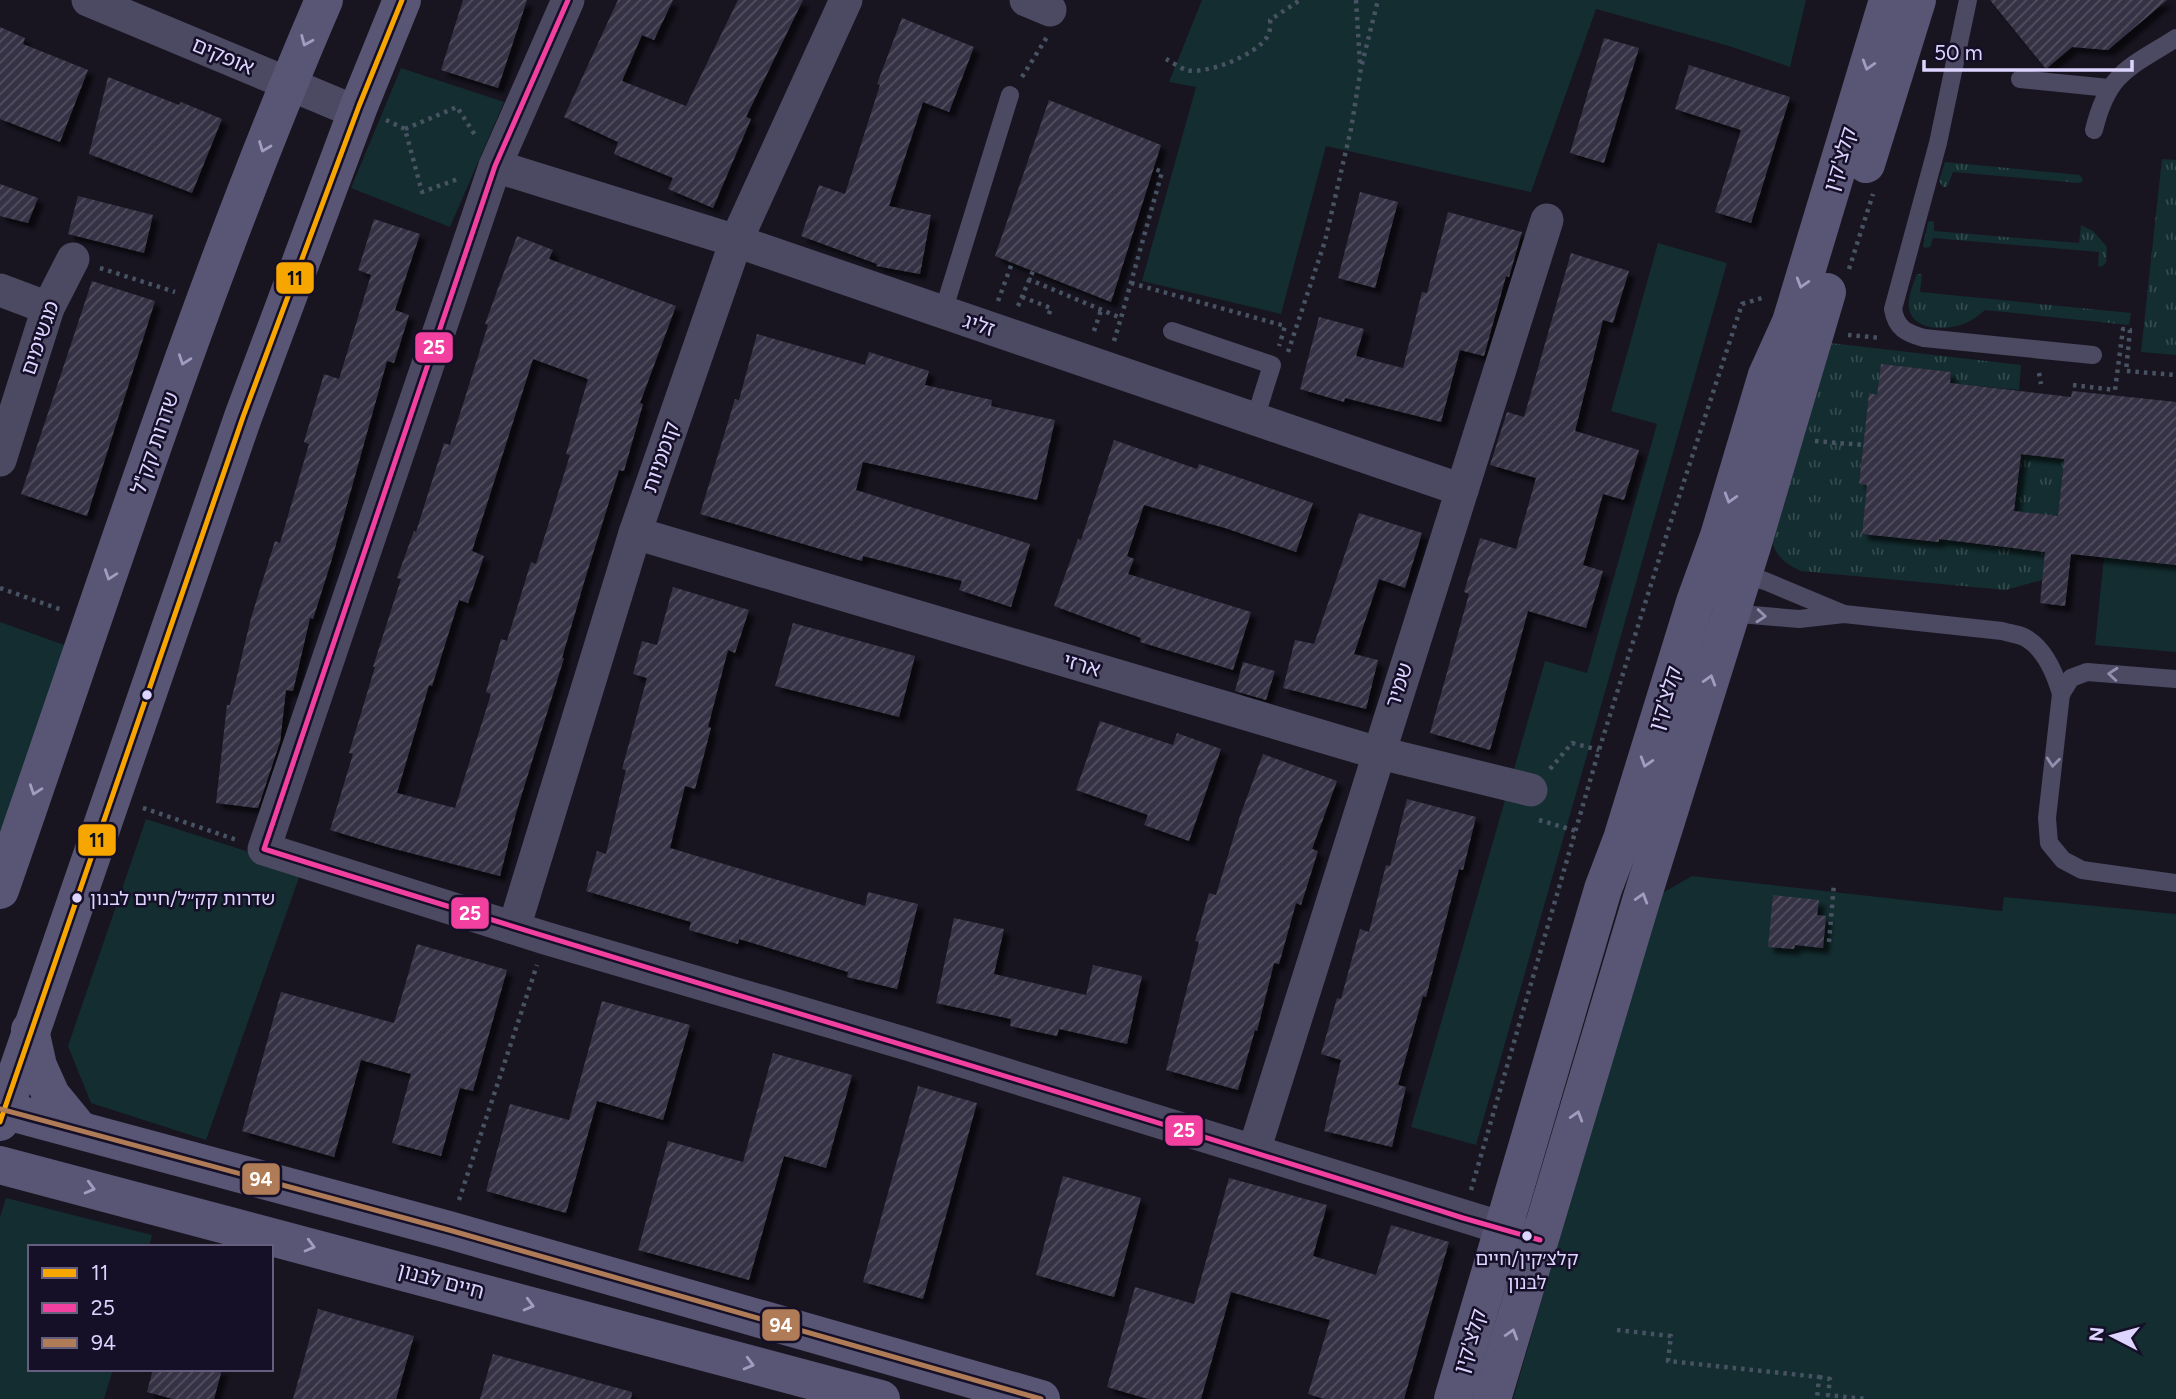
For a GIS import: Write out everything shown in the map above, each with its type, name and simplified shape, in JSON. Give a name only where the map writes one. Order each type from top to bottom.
[{"type":"main road","name":"שדרות קק\"ל","points":[[0,890],[204,301],[288,83],[324,0]]},
{"type":"main road","points":[[402,0],[356,113],[243,417],[1,1113],[78,1128],[449,1230],[1041,1399]]},
{"type":"main road","name":"קלצ'קין","points":[[1726,570],[1766,375],[1791,322],[1888,0]]},
{"type":"main road","name":"קלצ'קין","points":[[1453,1399],[1603,890],[1788,417],[1917,0]]},
{"type":"main road","name":"קלצ'קין","points":[[1492,1399],[1540,1240],[1713,608]]},
{"type":"main road","points":[[30,1030],[38,1066],[51,1095],[78,1128]]},
{"type":"main road","name":"חיים לבנון","points":[[0,1165],[881,1399]]},
{"type":"main road","points":[[0,1187],[9,1180],[41,1174]]},
{"type":"street","name":"אופקים","points":[[88,0],[356,113]]},
{"type":"street","points":[[568,0],[495,166],[264,849],[545,938],[907,1044],[1540,1240]]},
{"type":"street","name":"קוממיות","points":[[514,928],[635,533],[736,242],[846,0]]},
{"type":"street","name":"זליג","points":[[495,166],[736,242],[943,313],[1002,321],[1281,428],[1462,490]]},
{"type":"street","name":"שמיר","points":[[1254,1151],[1547,220]]},
{"type":"street","name":"מגשימים","points":[[0,460],[48,308],[73,259]]},
{"type":"street","points":[[0,290],[48,308]]},
{"type":"street","name":"ארזי","points":[[635,533],[1378,752],[1531,790]]},
{"type":"lane","points":[[1968,0],[1938,143],[1893,309],[1895,321],[1906,332],[1924,338],[2093,355]]},
{"type":"lane","points":[[2094,130],[2102,100],[2118,76],[2176,38]]},
{"type":"lane","points":[[2020,79],[2109,88]]},
{"type":"lane","points":[[943,313],[1010,95]]},
{"type":"lane","points":[[1172,331],[1272,365],[1281,428]]},
{"type":"lane","points":[[1726,570],[1765,580],[1844,614]]},
{"type":"lane","points":[[1713,608],[1799,619],[1844,614],[2002,631],[2024,637],[2043,654],[2061,694],[2047,818],[2049,843],[2063,860],[2082,870],[2176,883]]},
{"type":"lane","points":[[2061,694],[2071,678],[2087,672],[2176,679]]},
{"type":"path","points":[[1166,58],[1187,70],[1221,66],[1238,59],[1265,40],[1269,35],[1270,20],[1300,0]]},
{"type":"path","points":[[1356,0],[1361,68]]},
{"type":"path","points":[[1314,275],[1325,241],[1378,0]]},
{"type":"path","points":[[1010,95],[1044,12]]},
{"type":"path","points":[[457,107],[495,166],[422,192],[405,129],[457,107]]},
{"type":"path","points":[[1028,279],[1121,318],[1162,172],[1153,168]]},
{"type":"path","points":[[1846,278],[1876,184]]},
{"type":"path","points":[[73,259],[204,301]]},
{"type":"path","points":[[1002,321],[1012,263]]},
{"type":"path","points":[[1002,321],[1022,297],[1033,271]]},
{"type":"path","points":[[1131,283],[1285,326],[1272,365]]},
{"type":"path","points":[[1463,1218],[1599,750],[1742,304],[1767,296]]},
{"type":"path","points":[[1022,297],[1051,309],[1044,326]]},
{"type":"path","points":[[1094,331],[1101,310]]},
{"type":"path","points":[[2130,330],[2126,371],[2176,375]]},
{"type":"path","points":[[1813,441],[1863,446]]},
{"type":"path","points":[[0,588],[94,621]]},
{"type":"path","points":[[1531,790],[1572,743],[1599,750]]},
{"type":"path","points":[[113,797],[264,849]]},
{"type":"path","points":[[1829,942],[1834,884]]},
{"type":"path","points":[[449,1230],[545,938]]},
{"type":"path","points":[[1618,1330],[1671,1336],[1668,1361],[1830,1379],[1828,1395],[1865,1399]]},
{"type":"path","points":[[1817,1399],[1819,1377]]},
{"type":"green space","points":[[1202,0],[1806,0],[1790,67],[1729,46],[1596,9],[1531,192],[1326,146],[1281,314],[1142,281],[1196,87],[1169,82]]},
{"type":"green space","points":[[401,68],[504,102],[450,227],[351,188]]},
{"type":"green space","points":[[2162,159],[2176,160],[2176,355],[2141,352]]},
{"type":"green space","points":[[1945,162],[2080,175],[2083,180],[2080,183],[1953,172],[1947,187],[1943,187],[1939,181]]},
{"type":"green space","points":[[1928,222],[1934,222],[1934,231],[2079,243],[2081,225],[2093,231],[2107,247],[2106,263],[2098,266],[2099,252],[1933,238],[1930,247],[1925,248],[1923,246]]},
{"type":"green space","points":[[1658,243],[1727,263],[1476,1145],[1411,1127],[1545,661],[1587,673],[1657,424],[1611,411]]},
{"type":"green space","points":[[1917,274],[1922,274],[1920,292],[2131,313],[2129,325],[1985,310],[1960,325],[1935,328],[1920,323],[1910,312],[1910,293]]},
{"type":"green space","points":[[1830,343],[2021,365],[2019,390],[1978,386],[1946,423],[1951,372],[1881,364],[1877,395],[1869,394],[1859,483],[1867,485],[1862,534],[1939,542],[1941,527],[1969,470],[1961,542],[2017,549],[2022,512],[2014,511],[2021,454],[2064,459],[2054,552],[2045,579],[2006,590],[1801,571],[1782,559],[1771,539]]},
{"type":"green space","points":[[2104,557],[2176,565],[2176,652],[2095,645]]},
{"type":"green space","points":[[0,622],[67,646],[0,843]]},
{"type":"green space","points":[[146,819],[302,869],[206,1140],[91,1103],[68,1046]]},
{"type":"green space","points":[[1692,876],[2002,911],[2004,897],[2176,914],[2176,1399],[1513,1399],[1659,895]]},
{"type":"green space","points":[[6,1198],[152,1235],[150,1245],[28,1245],[28,1371],[112,1371],[104,1399],[0,1399],[0,1217]]},
{"type":"building","points":[[463,0],[527,0],[498,88],[441,70]]},
{"type":"building","points":[[618,0],[673,0],[654,40],[642,35],[622,81],[686,106],[738,0],[803,0],[746,117],[751,119],[713,208],[668,189],[673,178],[614,154],[618,142],[564,117]]},
{"type":"building","points":[[1990,0],[2167,0],[2108,50],[2072,47],[2046,69]]},
{"type":"building","points":[[902,18],[974,47],[949,112],[923,102],[889,206],[931,215],[920,274],[876,266],[877,264],[801,236],[819,185],[845,194],[880,85],[877,84]]},
{"type":"building","points":[[0,27],[25,38],[23,44],[88,70],[60,142],[0,119]]},
{"type":"building","points":[[1604,38],[1639,48],[1604,163],[1570,153]]},
{"type":"building","points":[[1689,65],[1790,97],[1751,223],[1715,212],[1741,130],[1675,109]]},
{"type":"building","points":[[108,77],[222,119],[192,193],[89,154]]},
{"type":"building","points":[[1049,100],[1161,145],[1111,302],[995,256]]},
{"type":"building","points":[[0,184],[38,198],[28,223],[0,216]]},
{"type":"building","points":[[1360,192],[1398,202],[1375,288],[1338,278]]},
{"type":"building","points":[[78,196],[153,215],[144,253],[68,234]]},
{"type":"building","points":[[1448,212],[1522,232],[1509,277],[1506,276],[1484,356],[1460,350],[1441,422],[1345,398],[1344,402],[1300,389],[1319,317],[1364,329],[1356,356],[1403,368],[1422,292],[1427,293]]},
{"type":"building","points":[[374,219],[420,234],[395,310],[409,315],[394,363],[387,361],[331,562],[313,619],[310,618],[293,691],[286,690],[280,742],[258,808],[216,803],[227,705],[230,705],[251,618],[275,541],[280,543],[309,444],[304,442],[324,374],[339,379],[371,275],[358,270]]},
{"type":"building","points":[[517,236],[553,250],[549,259],[676,306],[640,403],[643,404],[624,471],[619,470],[585,579],[500,876],[330,830],[353,754],[349,753],[373,667],[401,579],[397,578],[414,531],[416,532],[444,443],[450,445],[488,325],[485,324]],"holes":[[[533,359],[588,379],[566,454],[570,455],[536,564],[531,562],[507,641],[501,639],[486,692],[491,694],[455,808],[397,793],[429,685],[432,686],[459,600],[468,603],[484,556],[472,551]]]},
{"type":"building","points":[[1571,253],[1629,271],[1613,323],[1603,320],[1575,431],[1639,450],[1624,500],[1603,494],[1583,565],[1603,571],[1586,628],[1528,611],[1490,750],[1430,733],[1469,594],[1464,592],[1480,538],[1516,549],[1536,478],[1490,465],[1507,412],[1524,417]]},
{"type":"building","points":[[92,281],[155,301],[87,516],[21,494]]},
{"type":"building","points":[[757,334],[865,365],[869,352],[929,371],[925,385],[992,400],[991,406],[1055,420],[1037,500],[863,462],[856,490],[1030,544],[1011,607],[959,590],[962,581],[863,556],[862,561],[700,514],[735,399],[739,400]]},
{"type":"building","points":[[1881,364],[1951,372],[1950,383],[2071,397],[2072,391],[2176,402],[2176,565],[2071,554],[2065,606],[2040,603],[2045,552],[1939,539],[1939,542],[1862,534],[1867,485],[1859,484],[1869,393],[1877,395]],"holes":[[[2021,454],[2064,459],[2058,516],[2014,511]]]},
{"type":"building","points":[[1114,440],[1197,469],[1199,464],[1313,503],[1296,552],[1144,505],[1127,556],[1134,559],[1128,574],[1251,612],[1233,670],[1140,642],[1141,638],[1054,606],[1078,539],[1081,540]]},
{"type":"building","points":[[1359,513],[1422,533],[1405,588],[1379,579],[1354,654],[1378,660],[1366,709],[1283,688],[1295,640],[1314,644]]},
{"type":"building","points":[[673,587],[749,610],[735,653],[728,650],[695,789],[685,786],[670,848],[865,906],[868,892],[918,904],[897,989],[847,977],[848,972],[739,939],[738,944],[689,930],[691,922],[586,891],[597,851],[606,854],[626,770],[622,769],[647,678],[633,674],[642,641],[657,645]]},
{"type":"building","points":[[793,623],[915,656],[899,717],[775,686]]},
{"type":"building","points":[[1243,662],[1275,671],[1266,700],[1235,691]]},
{"type":"building","points":[[1100,721],[1173,745],[1177,733],[1221,749],[1189,841],[1144,825],[1148,815],[1076,790]]},
{"type":"building","points":[[1263,754],[1337,781],[1312,849],[1318,851],[1301,905],[1296,903],[1279,964],[1274,963],[1257,1031],[1255,1030],[1238,1090],[1166,1070],[1199,942],[1195,941],[1209,893],[1216,895],[1240,816]]},
{"type":"building","points":[[1407,799],[1476,817],[1463,870],[1459,869],[1426,997],[1423,996],[1398,1085],[1406,1087],[1392,1147],[1324,1131],[1341,1060],[1321,1054],[1337,998],[1341,999],[1360,929],[1369,932]]},
{"type":"building","points":[[1773,895],[1819,900],[1817,915],[1826,916],[1823,948],[1795,945],[1794,949],[1768,947]]},
{"type":"building","points":[[954,918],[1004,929],[994,974],[1086,995],[1093,965],[1142,976],[1127,1044],[1059,1029],[1057,1036],[1010,1026],[1011,1019],[936,1003]]},
{"type":"building","points":[[417,944],[507,970],[473,1091],[460,1088],[441,1156],[392,1143],[411,1074],[361,1060],[334,1157],[242,1131],[281,992],[394,1023]]},
{"type":"building","points":[[602,1001],[690,1025],[663,1120],[597,1101],[566,1213],[486,1191],[510,1104],[569,1120]]},
{"type":"building","points":[[773,1053],[852,1075],[826,1168],[784,1156],[749,1280],[638,1250],[668,1141],[743,1162]]},
{"type":"building","points":[[918,1086],[977,1103],[923,1299],[863,1282]]},
{"type":"building","points":[[1063,1176],[1141,1198],[1114,1297],[1036,1275]]},
{"type":"building","points":[[1229,1178],[1327,1205],[1313,1256],[1376,1275],[1391,1225],[1449,1242],[1404,1399],[1324,1399],[1308,1394],[1330,1320],[1231,1292],[1201,1399],[1148,1399],[1107,1387],[1135,1287],[1194,1304]]},
{"type":"building","points":[[318,1309],[414,1336],[396,1399],[293,1399]]},
{"type":"building","points":[[493,1354],[632,1392],[631,1399],[480,1399]]},
{"type":"building","points":[[152,1371],[221,1371],[214,1399],[173,1399],[147,1392]]},
{"type":"transit line","name":"11","points":[[0,1122],[243,417],[359,106],[402,0]]},
{"type":"transit line","name":"25","points":[[568,0],[495,166],[264,849],[1540,1240]]},
{"type":"transit line","name":"94","points":[[0,1109],[449,1230],[1041,1399]]},
{"type":"place","name":"שדרות קק״ל/חיים לבנון","points":[[77,898]]},
{"type":"place","name":"קלצ׳קין/חיים לבנון","points":[[1527,1236]]}]
